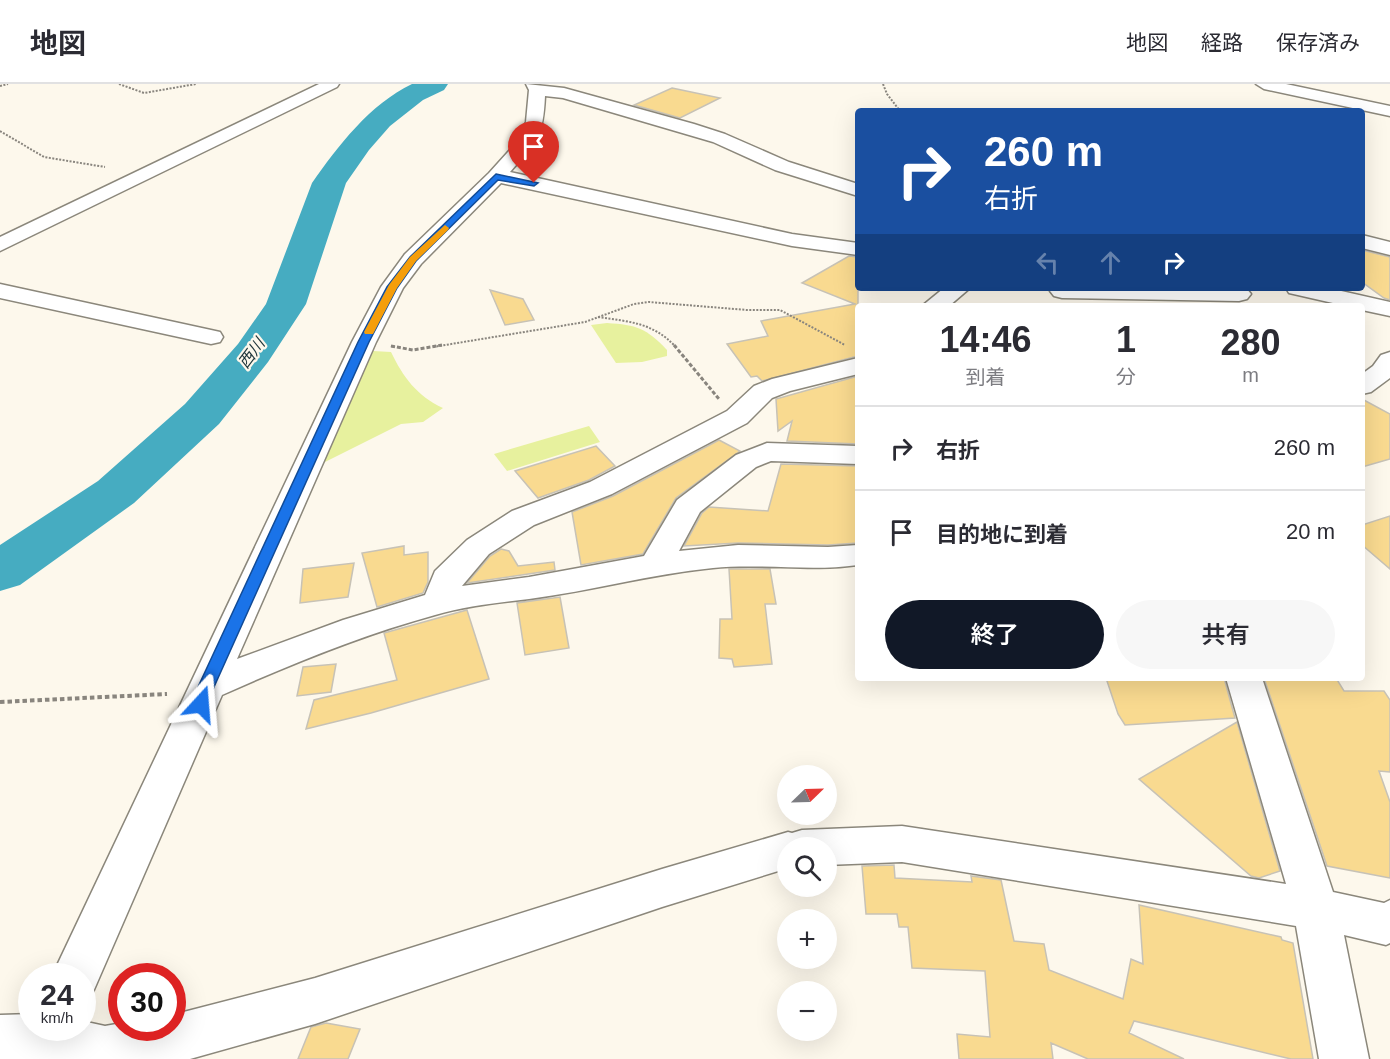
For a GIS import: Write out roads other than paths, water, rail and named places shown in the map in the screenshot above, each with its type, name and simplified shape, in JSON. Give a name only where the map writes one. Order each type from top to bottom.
[{"type":"street","points":[[0,244],[331,84]]},
{"type":"street","points":[[1264,84],[1390,111]]},
{"type":"street","points":[[82,963],[364,342],[392,287],[413,259],[496,177],[533,131],[535,87],[688,128],[719,138],[782,166],[855,189]]},
{"type":"street","points":[[496,177],[511,178],[792,240],[855,249]]},
{"type":"street","points":[[1365,242],[1390,249]]},
{"type":"street","points":[[0,291],[211,337]]},
{"type":"street","points":[[938,303],[956,291]]},
{"type":"street","points":[[1065,295],[1239,294],[1236,291]]},
{"type":"street","points":[[1310,291],[1363,303]]},
{"type":"street","points":[[1365,303],[1390,309]]},
{"type":"street","points":[[440,602],[447,579],[478,547],[497,532],[523,518],[601,488],[736,417],[763,392],[855,359]]},
{"type":"street","points":[[1365,384],[1383,371],[1390,360]]},
{"type":"street","points":[[654,567],[688,507],[746,461],[767,452],[855,455]]},
{"type":"street","points":[[206,687],[325,639],[440,602],[503,589],[529,588],[702,558],[742,555],[841,558],[855,556]]},
{"type":"street","points":[[1245,681],[1316,909],[1344,1059]]},
{"type":"street","points":[[837,846],[902,843],[1316,909],[1386,924],[1390,921]]},
{"type":"street","points":[[50,1041],[105,1051],[174,1039],[315,1001],[662,888],[777,853]]},
{"type":"street","points":[[0,1040],[18,1040]]},
{"type":"waterway","name":"西川","points":[[0,572],[116,492],[202,414],[253,353],[286,304],[329,183],[358,143],[380,120],[413,94],[434,84]]}]
